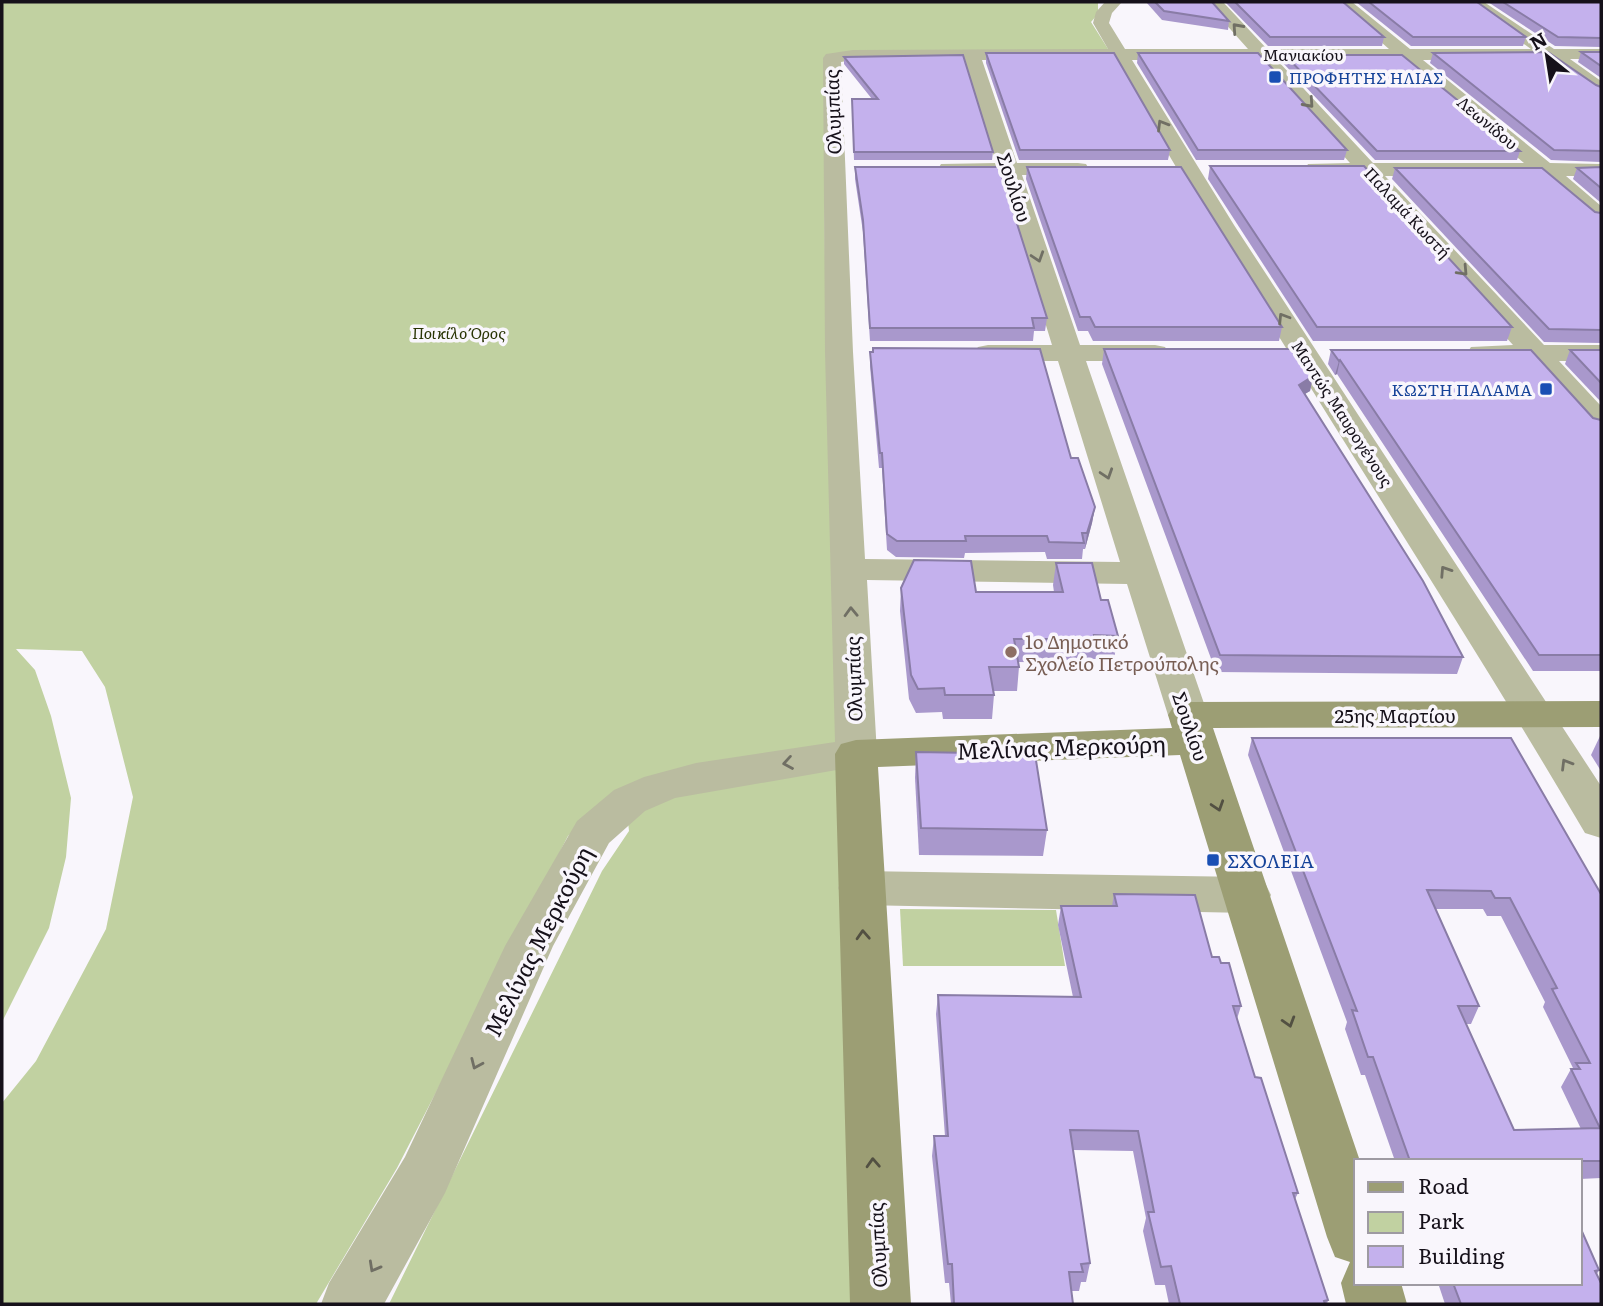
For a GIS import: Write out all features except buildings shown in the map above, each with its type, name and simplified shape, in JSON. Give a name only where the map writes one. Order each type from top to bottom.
[{"type":"street","name":"Μαντώς Μαυρογένους","points":[[1114,2],[1104,12],[1101,23],[1119,54],[1188,169],[1537,715],[1601,822]]},
{"type":"street","name":"Παλαμά Κωστή","points":[[1214,2],[1539,353],[1601,424]]},
{"type":"street","name":"Λεωνίδου","points":[[1343,2],[1601,217]]},
{"type":"street","points":[[1474,2],[1601,89]]},
{"type":"street","name":"Μανιακίου","points":[[836,56],[1601,54]]},
{"type":"street","name":"Σουλίου","points":[[971,55],[1139,573],[1248,895],[1354,1231]]},
{"type":"street","name":"Ολυμπίας","points":[[836,56],[831,60],[835,169],[852,352],[849,569],[880,1304]]},
{"type":"street","points":[[835,169],[862,169]]},
{"type":"street","points":[[929,169],[1106,169]]},
{"type":"street","points":[[1300,169],[1601,170]]},
{"type":"street","points":[[960,352],[1180,353]]},
{"type":"street","points":[[1456,353],[1601,354]]},
{"type":"street","points":[[849,569],[1139,573]]},
{"type":"street","name":"25ης Μαρτίου","points":[[1192,728],[1601,714]]},
{"type":"street","name":"Μελίνας Μερκούρη","points":[[351,1304],[425,1175],[529,946],[588,838],[617,809],[639,796],[668,786],[804,760],[1192,728]]},
{"type":"street","points":[[861,888],[1248,895]]},
{"type":"street","points":[[1372,1285],[1377,1304]]},
{"type":"green space","name":"Ποικίλο Όρος","points":[[2,2],[1098,2],[1098,14],[1091,22],[1110,52],[829,54],[824,168],[826,349],[851,1304],[389,1304],[602,871],[629,831],[625,793],[600,808],[568,836],[397,1168],[316,1304],[2,1304],[2,1103],[36,1061],[106,929],[133,797],[105,687],[82,651],[16,649],[35,670],[51,716],[71,798],[66,857],[49,928],[2,1022]]},
{"type":"green space","points":[[900,909],[1056,910],[1065,966],[903,966]]},
{"type":"place","name":"ΠΡΟΦΗΤΗΣ ΗΛΙΑΣ","points":[[1275,77]]},
{"type":"place","name":"ΚΩΣΤΗ ΠΑΛΑΜΑ","points":[[1546,389]]},
{"type":"place","name":"1ο Δημοτικό Σχολείο Πετρούπολης","points":[[1011,652]]},
{"type":"place","name":"ΣΧΟΛΕΙΑ","points":[[1213,860]]}]
